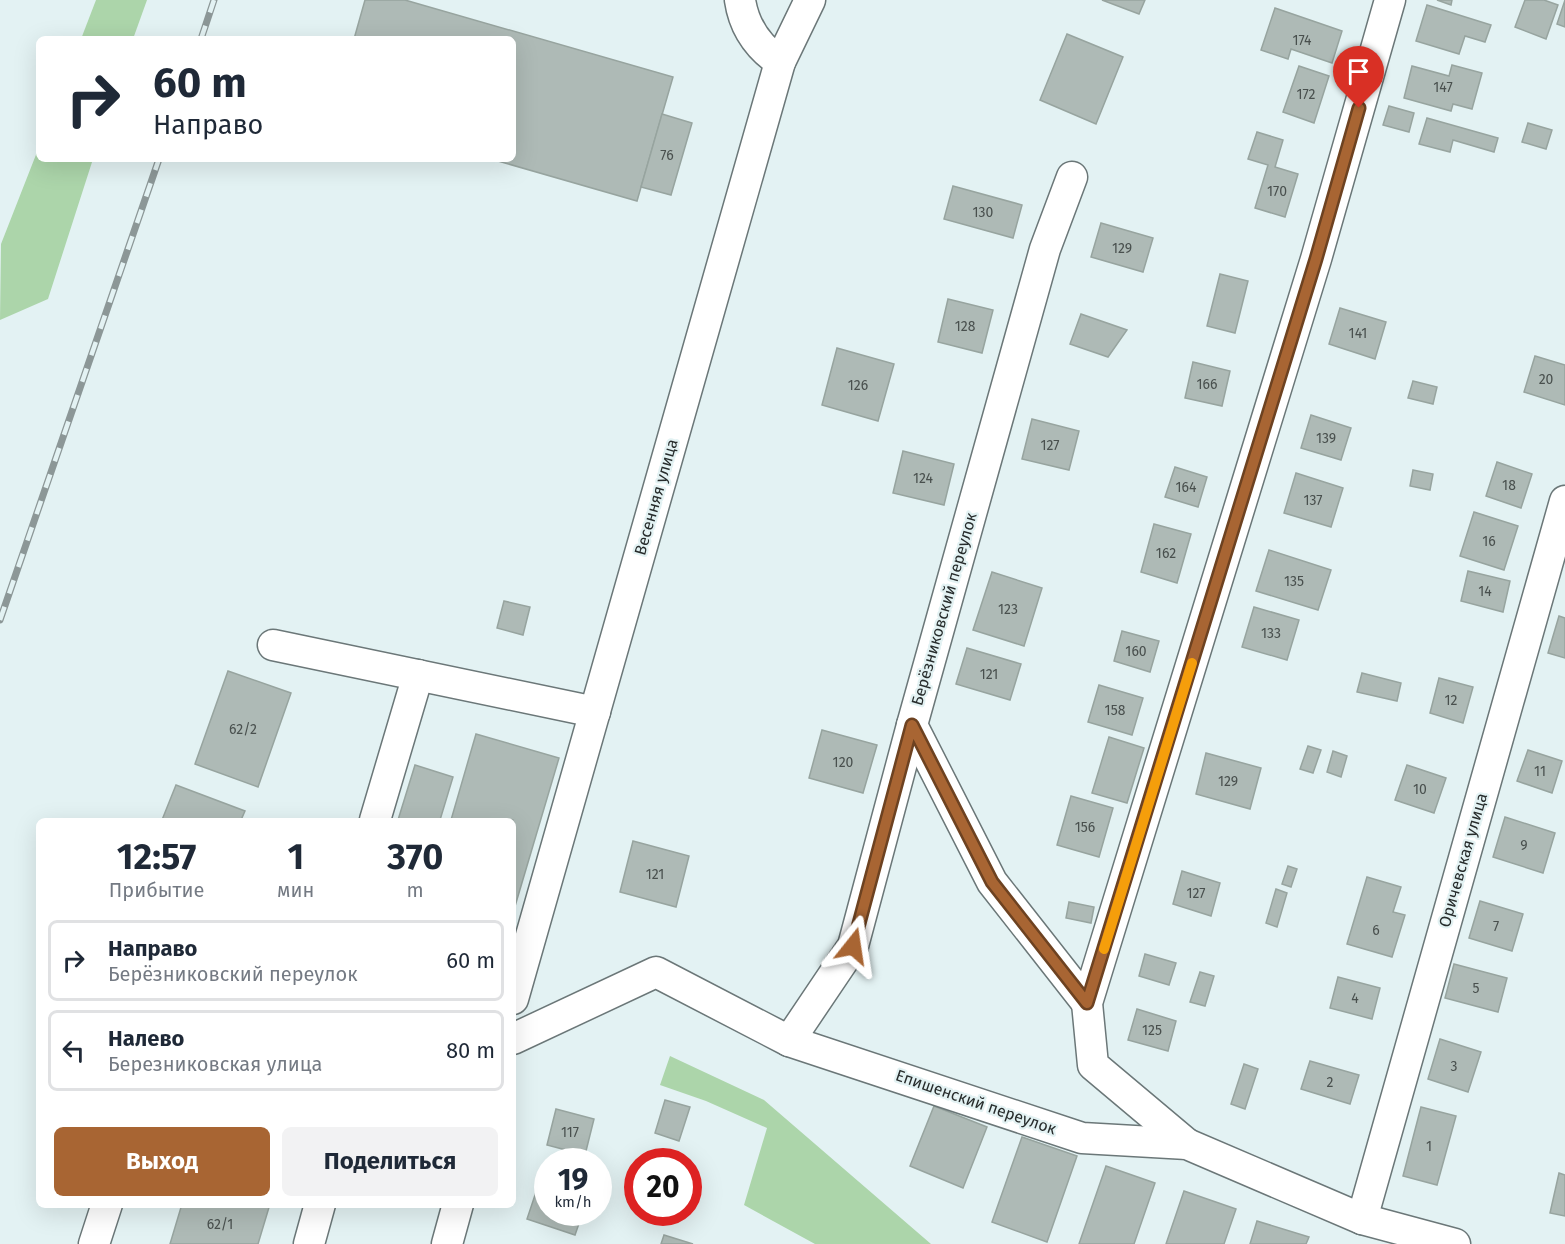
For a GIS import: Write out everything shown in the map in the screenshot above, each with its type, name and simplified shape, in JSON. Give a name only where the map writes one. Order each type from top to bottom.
[{"type":"street","points":[[740,0],[742,16],[762,49],[780,62]]},
{"type":"street","name":"Весенняя улица","points":[[516,988],[780,62],[810,0]]},
{"type":"street","points":[[1187,1144],[1093,1065],[1087,1003],[1316,259],[1390,0]]},
{"type":"street","name":"Берёзниковский переулок","points":[[1072,177],[1045,249],[912,725],[992,882],[1087,1003]]},
{"type":"street","name":"Оричевская улица","points":[[1362,1219],[1565,501]]},
{"type":"street","points":[[273,645],[595,712]]},
{"type":"street","points":[[376,818],[418,675]]},
{"type":"street","points":[[789,1041],[853,946],[912,725]]},
{"type":"street","name":"Епишенский переулок","points":[[516,1038],[656,972],[789,1041],[1082,1138],[1187,1144],[1362,1219],[1455,1244]]},
{"type":"street","points":[[94,1244],[106,1208]]},
{"type":"street","points":[[309,1244],[319,1208]]},
{"type":"street","points":[[447,1244],[457,1208]]},
{"type":"green space","points":[[96,0],[147,0],[134,36],[82,36]]},
{"type":"green space","points":[[36,155],[36,162],[92,162],[48,299],[0,320],[1,244]]},
{"type":"green space","points":[[670,1056],[764,1100],[931,1244],[815,1244],[744,1205],[767,1128],[706,1101],[660,1085]]},
{"type":"building","points":[[365,0],[405,0],[673,77],[637,201],[501,162],[516,162],[516,36],[355,36]]},
{"type":"building","points":[[1102,0],[1145,0],[1139,14]]},
{"type":"building","points":[[1437,0],[1452,0],[1451,5]]},
{"type":"building","points":[[1525,0],[1544,0],[1558,5],[1546,39],[1515,27]]},
{"type":"building","points":[[1565,0],[1565,27],[1557,24]]},
{"type":"building","points":[[1427,5],[1491,25],[1485,42],[1465,36],[1459,54],[1416,41]]},
{"type":"building","points":[[1275,8],[1342,31],[1332,63],[1291,49],[1288,59],[1261,50]]},
{"type":"building","points":[[1067,34],[1123,57],[1096,124],[1040,100]]},
{"type":"building","points":[[1452,65],[1482,73],[1472,109],[1453,104],[1451,111],[1404,98],[1412,66],[1449,76]]},
{"type":"building","points":[[1299,66],[1329,76],[1314,123],[1283,112]]},
{"type":"building","points":[[1389,106],[1414,113],[1409,132],[1383,125]]},
{"type":"building","points":[[662,114],[692,123],[671,195],[641,187]]},
{"type":"building","points":[[1427,118],[1498,138],[1494,152],[1453,140],[1450,152],[1419,144]]},
{"type":"building","points":[[1528,123],[1552,130],[1546,149],[1522,142]]},
{"type":"building","points":[[1257,132],[1283,140],[1275,167],[1298,174],[1285,217],[1255,208],[1268,165],[1248,159]]},
{"type":"building","points":[[953,186],[1022,205],[1013,238],[944,219]]},
{"type":"building","points":[[1101,223],[1153,238],[1143,272],[1091,257]]},
{"type":"building","points":[[1220,274],[1248,281],[1235,333],[1207,326]]},
{"type":"building","points":[[948,299],[993,310],[982,353],[938,342]]},
{"type":"building","points":[[1340,308],[1386,322],[1375,359],[1329,344]]},
{"type":"building","points":[[1081,314],[1127,330],[1108,357],[1070,344]]},
{"type":"building","points":[[837,348],[894,364],[878,421],[822,405]]},
{"type":"building","points":[[1535,356],[1565,365],[1565,405],[1524,392]]},
{"type":"building","points":[[1193,362],[1230,371],[1222,406],[1185,398]]},
{"type":"building","points":[[1413,381],[1437,387],[1433,404],[1408,398]]},
{"type":"building","points":[[1311,415],[1351,428],[1341,460],[1301,448]]},
{"type":"building","points":[[1032,419],[1079,431],[1069,470],[1022,459]]},
{"type":"building","points":[[903,451],[954,464],[944,505],[893,493]]},
{"type":"building","points":[[1497,462],[1532,474],[1521,508],[1486,496]]},
{"type":"building","points":[[1175,467],[1207,477],[1198,507],[1165,497]]},
{"type":"building","points":[[1413,470],[1433,474],[1430,490],[1410,486]]},
{"type":"building","points":[[1296,473],[1343,488],[1331,527],[1284,513]]},
{"type":"building","points":[[1474,512],[1518,526],[1504,570],[1460,556]]},
{"type":"building","points":[[1154,524],[1191,534],[1177,583],[1141,572]]},
{"type":"building","points":[[1269,550],[1331,570],[1318,610],[1256,591]]},
{"type":"building","points":[[1468,571],[1510,581],[1503,612],[1461,601]]},
{"type":"building","points":[[992,572],[1042,588],[1024,646],[973,630]]},
{"type":"building","points":[[504,601],[530,607],[523,635],[497,628]]},
{"type":"building","points":[[1254,607],[1299,620],[1287,660],[1242,647]]},
{"type":"building","points":[[1559,616],[1565,618],[1565,658],[1548,653]]},
{"type":"building","points":[[1122,631],[1159,641],[1150,672],[1114,661]]},
{"type":"building","points":[[967,648],[1021,664],[1010,700],[956,684]]},
{"type":"building","points":[[228,671],[291,693],[258,787],[195,764]]},
{"type":"building","points":[[1362,673],[1401,683],[1397,701],[1357,692]]},
{"type":"building","points":[[1439,678],[1473,687],[1463,723],[1430,713]]},
{"type":"building","points":[[1099,685],[1143,698],[1132,735],[1088,722]]},
{"type":"building","points":[[822,730],[877,745],[863,793],[809,778]]},
{"type":"building","points":[[476,734],[559,758],[516,903],[516,818],[452,818]]},
{"type":"building","points":[[1109,737],[1144,748],[1127,803],[1092,793]]},
{"type":"building","points":[[1308,746],[1321,750],[1313,773],[1300,769]]},
{"type":"building","points":[[1528,750],[1562,761],[1552,793],[1517,781]]},
{"type":"building","points":[[1333,751],[1347,756],[1341,777],[1327,772]]},
{"type":"building","points":[[1206,753],[1261,768],[1250,809],[1196,794]]},
{"type":"building","points":[[415,765],[453,777],[441,818],[399,818]]},
{"type":"building","points":[[1407,765],[1446,778],[1434,813],[1395,800]]},
{"type":"building","points":[[176,785],[245,811],[242,818],[163,818]]},
{"type":"building","points":[[1071,796],[1113,808],[1099,857],[1057,845]]},
{"type":"building","points":[[1505,817],[1555,833],[1543,873],[1493,857]]},
{"type":"building","points":[[633,841],[689,856],[676,907],[620,892]]},
{"type":"building","points":[[1288,866],[1297,869],[1291,887],[1282,884]]},
{"type":"building","points":[[1182,871],[1220,883],[1211,916],[1173,904]]},
{"type":"building","points":[[1367,877],[1401,887],[1393,912],[1405,915],[1392,957],[1347,944]]},
{"type":"building","points":[[1276,889],[1287,893],[1277,927],[1266,923]]},
{"type":"building","points":[[1480,901],[1523,914],[1512,951],[1469,938]]},
{"type":"building","points":[[1069,902],[1094,907],[1091,923],[1066,918]]},
{"type":"building","points":[[1145,954],[1176,963],[1169,985],[1139,976]]},
{"type":"building","points":[[1454,964],[1507,978],[1498,1012],[1445,998]]},
{"type":"building","points":[[1200,972],[1214,976],[1205,1006],[1190,1002]]},
{"type":"building","points":[[1338,977],[1380,988],[1372,1019],[1330,1008]]},
{"type":"building","points":[[1137,1009],[1176,1021],[1168,1051],[1128,1040]]},
{"type":"building","points":[[1440,1039],[1481,1052],[1468,1092],[1428,1079]]},
{"type":"building","points":[[1310,1061],[1359,1075],[1350,1104],[1301,1089]]},
{"type":"building","points":[[1244,1064],[1258,1069],[1245,1109],[1231,1104]]},
{"type":"building","points":[[665,1100],[690,1107],[679,1141],[655,1133]]},
{"type":"building","points":[[934,1106],[987,1127],[963,1188],[910,1166]]},
{"type":"building","points":[[1421,1107],[1456,1116],[1437,1185],[1403,1176]]},
{"type":"building","points":[[556,1109],[594,1119],[587,1148],[558,1148],[547,1145]]},
{"type":"building","points":[[1022,1137],[1077,1156],[1047,1242],[992,1222]]},
{"type":"building","points":[[1106,1166],[1155,1183],[1134,1244],[1079,1244]]},
{"type":"building","points":[[1559,1173],[1565,1175],[1565,1216],[1550,1213]]},
{"type":"building","points":[[1184,1191],[1236,1209],[1224,1244],[1166,1244]]},
{"type":"building","points":[[534,1198],[534,1221],[527,1219]]},
{"type":"building","points":[[181,1208],[269,1208],[258,1244],[170,1244]]},
{"type":"building","points":[[1257,1221],[1309,1237],[1306,1244],[1250,1244]]},
{"type":"building","points":[[548,1226],[578,1226],[575,1235]]},
{"type":"building","points":[[664,1235],[693,1244],[661,1244]]},
{"type":"railway","points":[[202,36],[214,0]]},
{"type":"railway","points":[[0,620],[158,162]]},
{"type":"slow traffic","points":[[1104,949],[1192,663]]},
{"type":"route","points":[[853,946],[912,725],[992,882],[1087,1003],[1316,259],[1359,108]]}]
